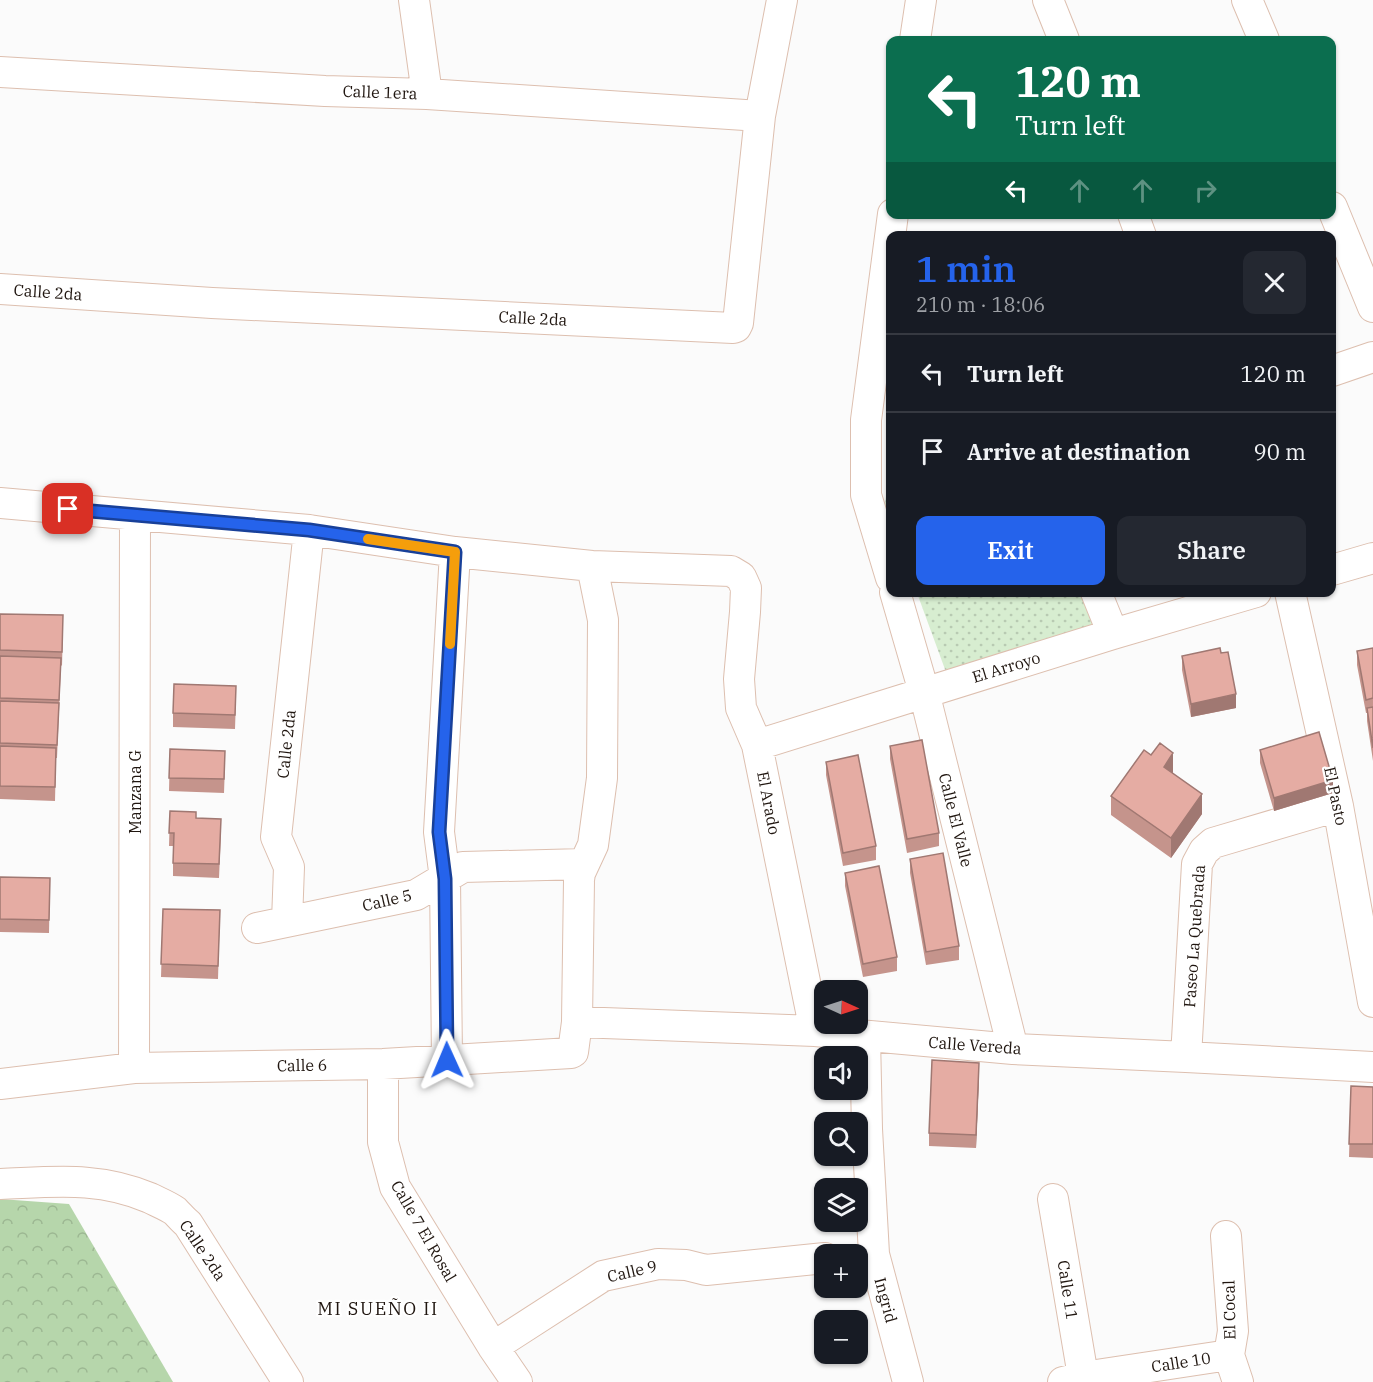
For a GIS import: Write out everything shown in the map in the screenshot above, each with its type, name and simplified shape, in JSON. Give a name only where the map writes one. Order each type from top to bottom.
[{"type":"street","points":[[414,0],[427,94]]},
{"type":"street","name":"Calle 2da","points":[[0,289],[212,303],[736,327],[760,116],[782,0]]},
{"type":"street","points":[[916,36],[921,0]]},
{"type":"street","points":[[1048,0],[1062,36]]},
{"type":"street","points":[[1247,0],[1262,36]]},
{"type":"street","name":"Calle 1era","points":[[0,72],[314,90],[427,94],[760,116]]},
{"type":"street","points":[[1336,217],[1373,307]]},
{"type":"street","points":[[886,288],[866,420],[866,495],[886,561]]},
{"type":"street","points":[[1336,370],[1373,357]]},
{"type":"street","points":[[0,503],[309,530],[455,552],[592,567],[603,620],[602,778],[593,845],[579,880],[577,1022]]},
{"type":"street","name":"Manzana G","points":[[134,1068],[135,515]]},
{"type":"street","name":"Calle 2da","points":[[287,921],[289,867],[276,837],[309,530]]},
{"type":"street","points":[[447,1060],[445,879],[439,832],[455,552]]},
{"type":"street","points":[[1336,569],[1373,558]]},
{"type":"street","name":"El Arado","points":[[592,567],[731,571],[741,577],[746,588],[746,612],[739,679],[741,708],[757,745],[814,1031]]},
{"type":"street","name":"Calle El Valle","points":[[896,597],[924,692],[1013,1049]]},
{"type":"street","points":[[1098,597],[1113,634]]},
{"type":"street","name":"El Arroyo","points":[[757,745],[1239,597]]},
{"type":"street","name":"El Pasto","points":[[1291,597],[1338,806],[1373,1002]]},
{"type":"street","name":"Paseo La Quebrada","points":[[1186,1057],[1197,864],[1204,851],[1213,843],[1338,806]]},
{"type":"street","name":"Calle 5","points":[[257,927],[416,895],[464,867],[584,864]]},
{"type":"street","name":"Calle 6","points":[[0,1084],[134,1068],[383,1064],[571,1053],[574,1050],[577,1022]]},
{"type":"street","name":"Calle Vereda","points":[[577,1022],[814,1031]]},
{"type":"street","name":"Calle Vereda","points":[[840,1034],[1013,1049],[1373,1067]]},
{"type":"street","name":"Ingrid","points":[[865,1037],[866,1244]]},
{"type":"street","name":"Calle 7 El Rosal","points":[[383,1064],[383,1142],[395,1186],[516,1382]]},
{"type":"street","name":"Calle 2da","points":[[0,1184],[76,1181],[98,1183],[117,1186],[140,1194],[174,1211],[188,1224],[288,1382]]},
{"type":"street","name":"Calle 11","points":[[1053,1199],[1076,1380]]},
{"type":"street","name":"El Cocal","points":[[1226,1236],[1233,1331],[1233,1368]]},
{"type":"street","name":"Calle 9","points":[[493,1347],[603,1276],[658,1264],[686,1265],[706,1270],[814,1259]]},
{"type":"street","name":"Ingrid","points":[[868,1261],[908,1382]]},
{"type":"street","name":"Calle 10","points":[[1076,1380],[1233,1368]]},
{"type":"green space","points":[[918,597],[1104,597],[1118,625],[950,683]]},
{"type":"green space","points":[[0,1199],[69,1204],[173,1382],[0,1382]]},
{"type":"building","points":[[0,614],[63,615],[62,652],[0,650]]},
{"type":"building","points":[[1220,648],[1221,653],[1228,652],[1236,694],[1191,704],[1182,656]]},
{"type":"building","points":[[1373,648],[1373,698],[1366,700],[1357,651]]},
{"type":"building","points":[[0,656],[61,658],[59,700],[0,698]]},
{"type":"building","points":[[174,684],[236,686],[235,715],[173,713]]},
{"type":"building","points":[[0,701],[59,703],[57,745],[0,743]]},
{"type":"building","points":[[1373,707],[1373,748],[1367,708]]},
{"type":"building","points":[[1319,732],[1333,780],[1274,798],[1260,750]]},
{"type":"building","points":[[922,740],[939,833],[907,839],[890,746]]},
{"type":"building","points":[[1160,743],[1173,753],[1164,767],[1202,794],[1171,838],[1111,796],[1144,750],[1151,755]]},
{"type":"building","points":[[0,746],[56,748],[55,787],[0,786]]},
{"type":"building","points":[[170,749],[225,751],[224,779],[169,778]]},
{"type":"building","points":[[858,755],[876,846],[843,853],[826,762]]},
{"type":"building","points":[[170,811],[196,812],[196,818],[221,819],[219,864],[173,863],[174,833],[169,833]]},
{"type":"building","points":[[943,853],[959,946],[926,952],[910,859]]},
{"type":"building","points":[[879,866],[897,957],[863,964],[845,873]]},
{"type":"building","points":[[0,877],[50,878],[49,920],[0,919]]},
{"type":"building","points":[[163,909],[220,910],[218,966],[161,964]]},
{"type":"building","points":[[932,1060],[979,1063],[976,1135],[929,1133]]},
{"type":"building","points":[[1351,1086],[1373,1087],[1373,1144],[1349,1144]]},
{"type":"slow traffic","points":[[368,539],[455,552],[450,644]]},
{"type":"district","name":"MI SUEÑO II","points":[[378,1309]]},
{"type":"route","points":[[68,509],[309,530],[455,552],[439,832],[445,879],[447,1060]]}]
